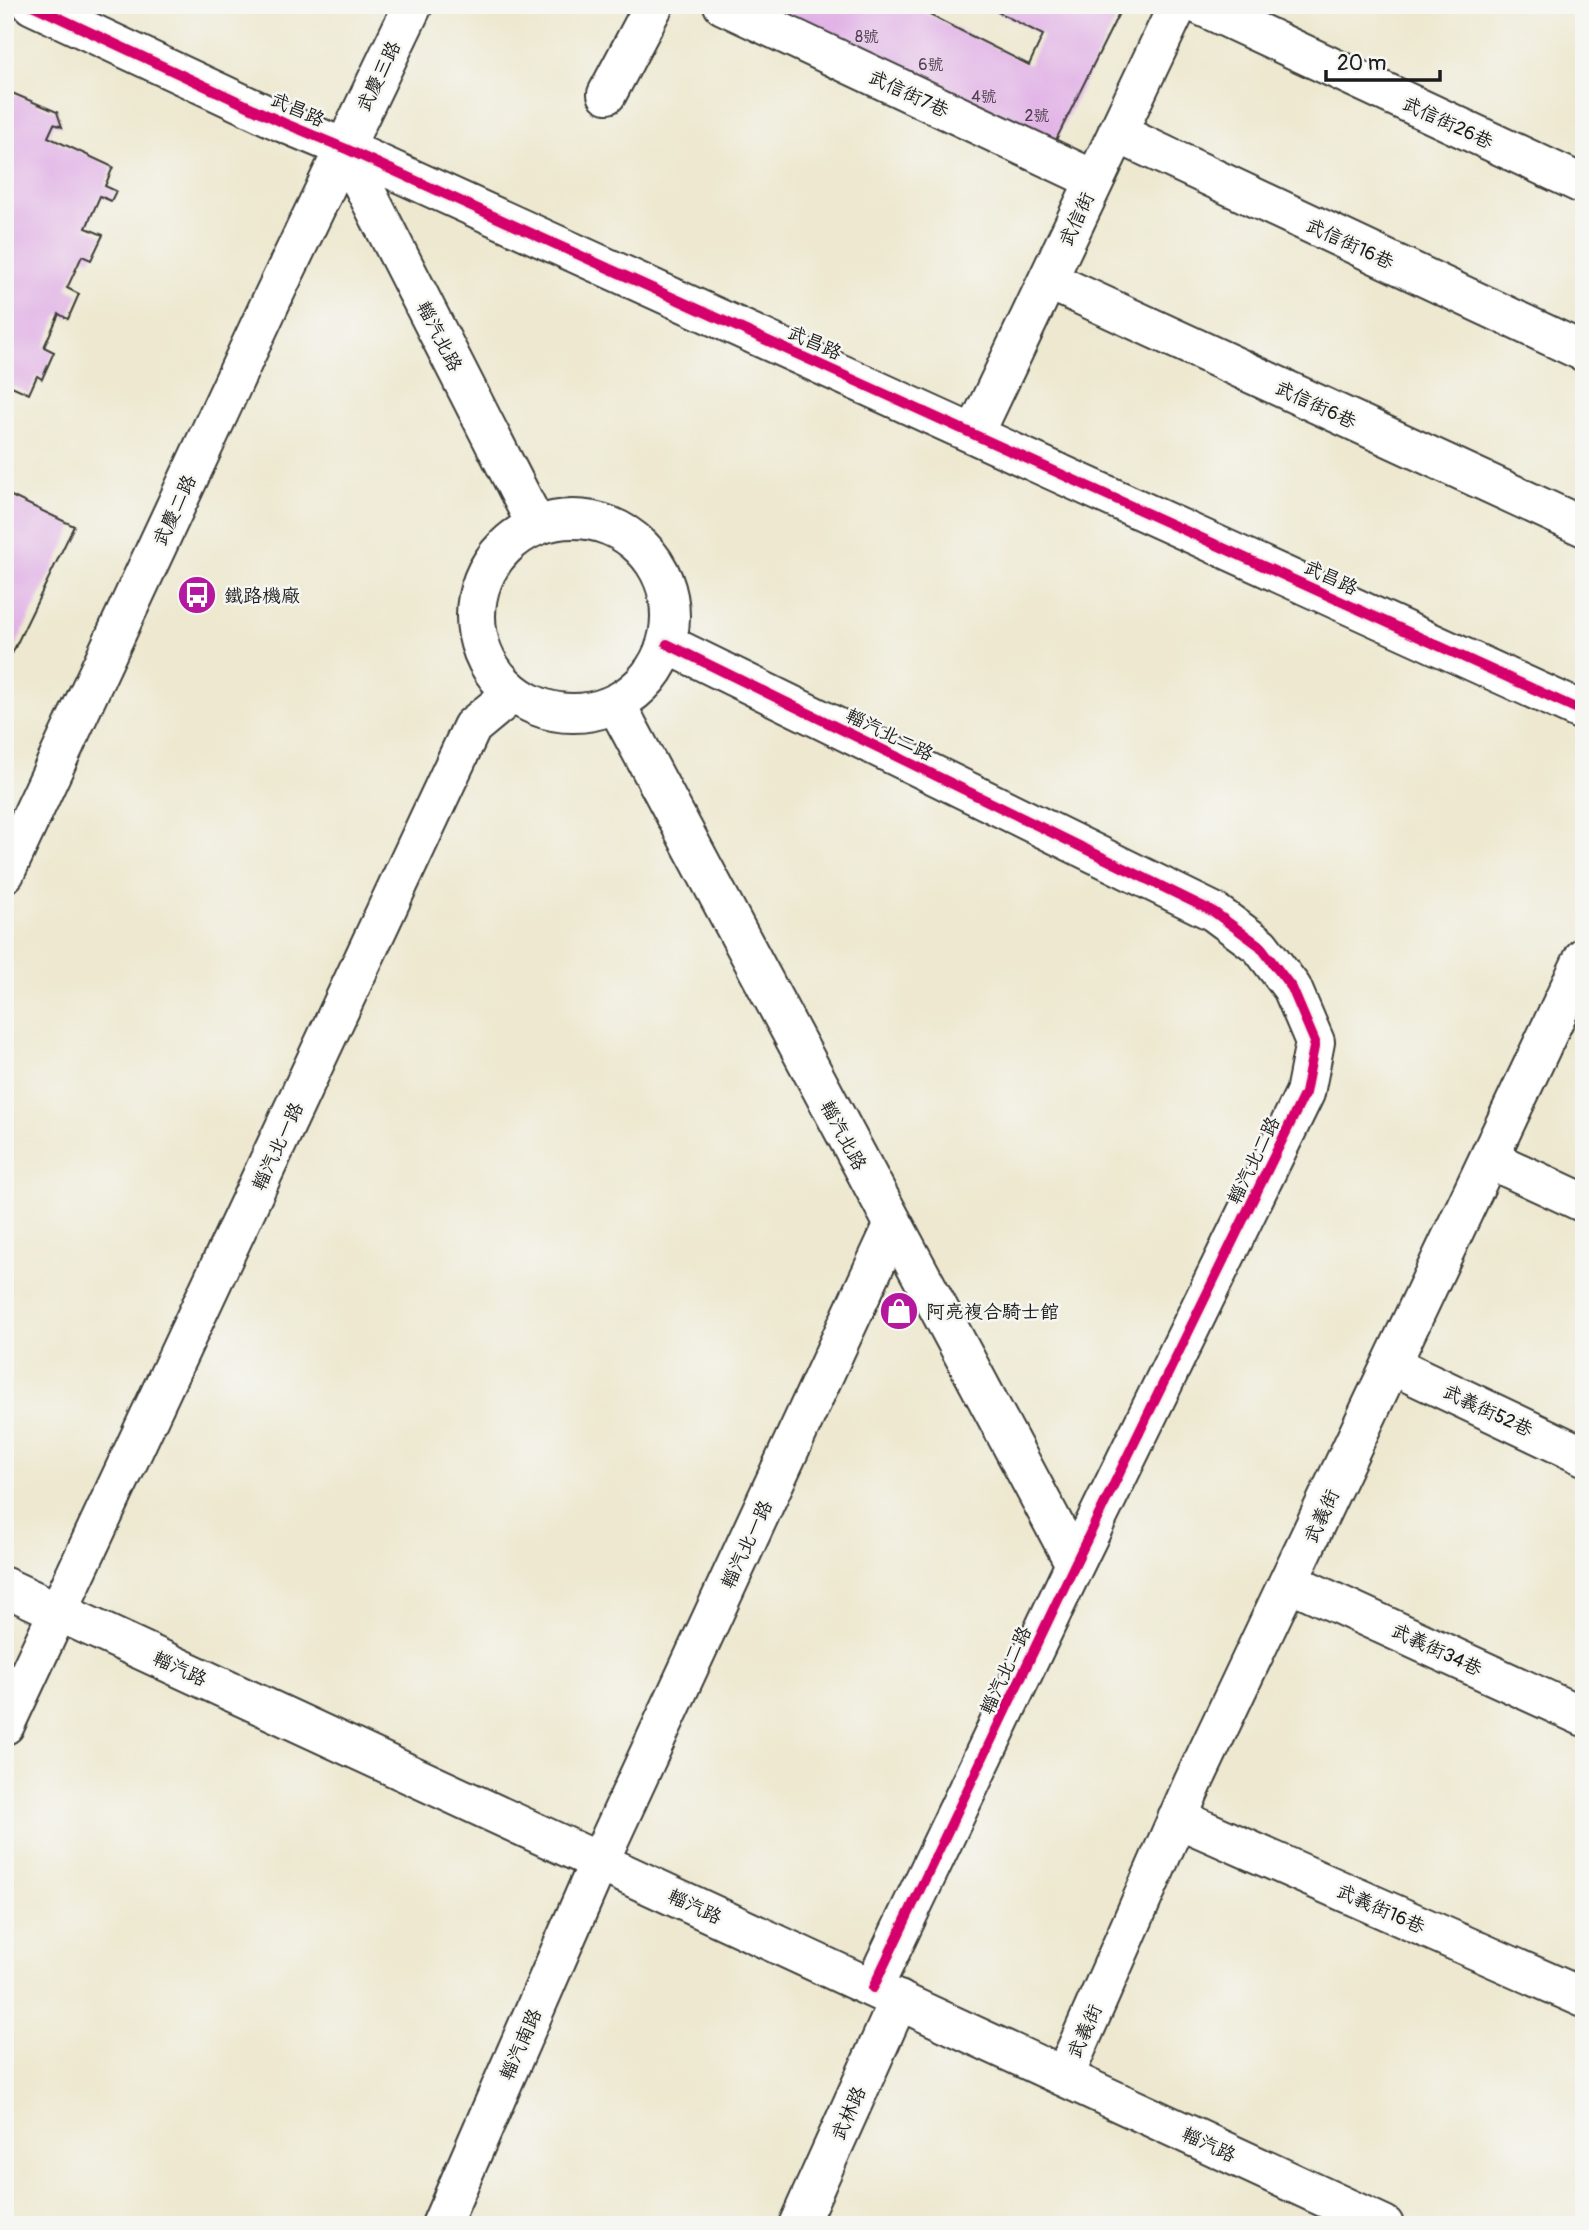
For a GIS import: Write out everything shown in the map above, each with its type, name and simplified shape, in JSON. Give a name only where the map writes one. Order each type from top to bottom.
[{"type":"street","name":"武昌路","points":[[32,5],[284,123],[975,433],[1584,712]]},
{"type":"street","name":"武慶三路","points":[[344,148],[413,5]]},
{"type":"street","points":[[607,94],[654,5]]},
{"type":"street","name":"武信街7巷","points":[[723,5],[1095,180]]},
{"type":"street","name":"武信街","points":[[975,433],[1178,5]]},
{"type":"street","name":"武信街26巷","points":[[1199,5],[1584,185]]},
{"type":"street","name":"武信街16巷","points":[[1117,134],[1584,352]]},
{"type":"street","name":"輜汽北路","points":[[344,148],[536,525]]},
{"type":"street","name":"武慶二路","points":[[5,873],[344,148]]},
{"type":"street","name":"武信街6巷","points":[[1048,280],[1584,527]]},
{"type":"street","points":[[578,518],[615,527],[643,548],[666,585],[671,620],[667,644],[646,679],[616,704],[580,713],[541,708],[513,692],[486,661],[475,622],[478,591],[502,548],[536,525],[578,518]]},
{"type":"street","name":"輜汽北二路","points":[[667,644],[1214,912],[1260,946],[1292,988],[1315,1042],[1305,1093],[1075,1564],[886,1994]]},
{"type":"street","name":"輜汽北一路","points":[[58,1612],[472,727],[513,692]]},
{"type":"street","name":"輜汽北路","points":[[616,704],[1075,1564]]},
{"type":"street","name":"武義街","points":[[1064,2077],[1177,1818],[1583,961]]},
{"type":"street","points":[[1489,1159],[1584,1203]]},
{"type":"street","name":"輜汽北一路","points":[[599,1862],[893,1226]]},
{"type":"street","name":"武義街52巷","points":[[1392,1365],[1584,1456]]},
{"type":"street","name":"武義街34巷","points":[[1290,1582],[1584,1717]]},
{"type":"street","name":"輜汽路","points":[[5,1587],[1384,2225]]},
{"type":"street","points":[[5,1725],[58,1612]]},
{"type":"street","name":"武義街16巷","points":[[1177,1818],[1584,1998]]},
{"type":"street","name":"輜汽南路","points":[[441,2225],[599,1862]]},
{"type":"street","name":"武林路","points":[[798,2225],[886,1994]]},
{"type":"building","points":[[731,5],[910,5],[1029,65],[1043,35],[984,5],[1123,5],[1045,162]]},
{"type":"building","points":[[5,90],[57,112],[62,127],[54,124],[48,137],[113,167],[105,186],[116,191],[111,201],[100,196],[86,228],[103,235],[91,260],[82,256],[67,288],[79,294],[68,319],[59,314],[44,347],[54,352],[42,379],[37,376],[29,394],[5,383]]},
{"type":"building","points":[[5,493],[74,526],[5,668]]},
{"type":"cycle path","points":[[32,5],[284,123],[1584,712]]},
{"type":"cycle path","points":[[667,644],[1214,912],[1260,946],[1292,988],[1315,1042],[1305,1093],[1075,1564],[873,1988]]},
{"type":"place","name":"鐵路機廠","points":[[197,595]]},
{"type":"place","name":"阿亮複合騎士館","points":[[899,1311]]}]
